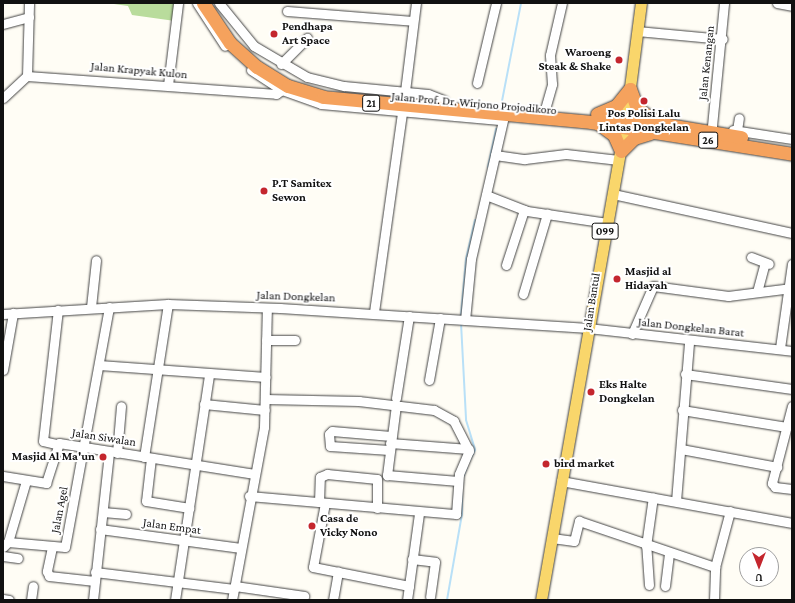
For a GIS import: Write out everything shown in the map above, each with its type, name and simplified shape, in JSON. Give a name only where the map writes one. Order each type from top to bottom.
[{"type":"highway","name":"21","points":[[203,3],[221,32],[246,58],[274,79],[307,93],[342,100],[576,121]]},
{"type":"highway","name":"Jalan Prof. Dr. Wirjono Projodikoro","points":[[212,3],[251,51],[294,79],[347,92],[545,109],[596,118],[624,126]]},
{"type":"highway","points":[[620,156],[614,135],[596,118],[616,106],[630,88]]},
{"type":"highway","points":[[620,156],[634,138],[657,127],[637,108],[630,88]]},
{"type":"highway","name":"Jalan Prof. Dr. Wirjono Projodikoro","points":[[576,121],[596,118]]},
{"type":"highway","name":"26","points":[[624,126],[657,127],[682,131],[792,154]]},
{"type":"highway","name":"26","points":[[682,131],[791,141]]},
{"type":"main road","name":"Jalan Bantul","points":[[541,600],[588,328],[620,156],[641,3]]},
{"type":"street","points":[[3,98],[27,73],[29,3]]},
{"type":"street","points":[[168,85],[178,3]]},
{"type":"street","points":[[196,3],[229,50],[282,90],[321,104],[503,120],[552,123],[576,121]]},
{"type":"street","points":[[219,3],[244,36],[281,64],[323,82],[405,91],[444,100]]},
{"type":"street","points":[[405,91],[416,3]]},
{"type":"street","points":[[477,83],[496,3]]},
{"type":"street","points":[[545,109],[552,84],[550,55],[562,3]]},
{"type":"street","name":"Jalan Kenangan","points":[[712,126],[723,39],[724,3]]},
{"type":"street","points":[[777,3],[792,6]]},
{"type":"street","points":[[287,11],[413,21]]},
{"type":"street","points":[[3,24],[29,17]]},
{"type":"street","points":[[637,31],[723,39]]},
{"type":"street","points":[[281,64],[307,38]]},
{"type":"street","name":"Jalan Krapyak Kulon","points":[[27,73],[276,94],[282,90]]},
{"type":"street","points":[[374,312],[402,112]]},
{"type":"street","points":[[737,130],[739,118]]},
{"type":"street","points":[[466,320],[471,259],[503,120]]},
{"type":"street","points":[[792,130],[791,141],[712,126],[682,131],[689,142],[792,160]]},
{"type":"street","points":[[495,155],[525,160],[566,154],[620,156]]},
{"type":"street","points":[[613,194],[792,233]]},
{"type":"street","points":[[486,195],[524,210],[607,223]]},
{"type":"street","points":[[506,265],[524,210]]},
{"type":"street","points":[[523,294],[547,214]]},
{"type":"street","points":[[751,257],[767,263],[757,292]]},
{"type":"street","points":[[90,308],[96,260]]},
{"type":"street","points":[[780,348],[792,264]]},
{"type":"street","points":[[632,334],[653,286],[728,296],[789,288]]},
{"type":"street","points":[[168,304],[148,458],[146,501],[189,508]]},
{"type":"street","name":"Jalan Dongkelan","points":[[3,314],[168,304],[374,312],[409,316],[588,328]]},
{"type":"street","points":[[84,446],[109,307]]},
{"type":"street","points":[[232,600],[265,410],[266,308]]},
{"type":"street","points":[[56,444],[44,441],[58,310]]},
{"type":"street","points":[[3,370],[13,313]]},
{"type":"street","points":[[409,316],[386,472],[390,476],[458,481]]},
{"type":"street","points":[[429,380],[440,318]]},
{"type":"street","name":"Jalan Dongkelan Barat","points":[[588,328],[689,342],[780,348],[792,351]]},
{"type":"street","points":[[266,340],[295,340]]},
{"type":"street","points":[[676,501],[681,449],[682,410],[689,342]]},
{"type":"street","points":[[99,365],[209,376],[266,378]]},
{"type":"street","points":[[685,374],[792,389]]},
{"type":"street","points":[[175,600],[209,376]]},
{"type":"street","points":[[249,496],[322,502],[419,513],[457,513],[458,481],[469,449],[463,434],[448,415],[396,401],[265,399]]},
{"type":"street","points":[[204,404],[265,410]]},
{"type":"street","points":[[93,600],[100,529],[121,406]]},
{"type":"street","points":[[792,406],[773,486],[792,489]]},
{"type":"street","points":[[682,410],[787,427]]},
{"type":"street","points":[[390,443],[332,431],[329,434],[330,446],[390,443],[469,449]]},
{"type":"street","name":"Jalan Siwalan","points":[[26,481],[48,482],[56,444],[84,446],[148,458],[255,474]]},
{"type":"street","name":"Jalan Agel","points":[[6,545],[52,547],[66,544],[84,446]]},
{"type":"street","points":[[681,449],[778,467]]},
{"type":"street","points":[[377,508],[377,479],[327,474],[320,477],[322,502],[313,565],[409,586]]},
{"type":"street","points":[[3,476],[26,481],[6,545]]},
{"type":"street","points":[[561,481],[792,523]]},
{"type":"street","points":[[649,585],[646,546],[653,497]]},
{"type":"street","points":[[714,600],[715,567],[730,511]]},
{"type":"street","points":[[103,512],[126,514]]},
{"type":"street","points":[[407,600],[419,513]]},
{"type":"street","points":[[552,538],[574,541],[579,521],[646,546],[715,567]]},
{"type":"street","name":"Jalan Empat","points":[[100,529],[241,548]]},
{"type":"street","points":[[52,547],[47,571],[49,576],[95,576],[235,588],[304,596]]},
{"type":"street","points":[[665,586],[669,553]]},
{"type":"street","points":[[3,556],[18,558]]},
{"type":"street","points":[[412,559],[435,562],[430,597]]},
{"type":"street","points":[[333,600],[338,571]]},
{"type":"street","points":[[31,600],[33,586]]},
{"type":"street","points":[[3,599],[9,600]]},
{"type":"green space","points":[[107,3],[177,3],[175,21],[132,15],[128,6]]},
{"type":"waterway","points":[[502,101],[521,3]]},
{"type":"waterway","points":[[488,167],[496,129]]},
{"type":"waterway","points":[[461,315],[466,259],[475,220]]},
{"type":"waterway","points":[[461,323],[466,420],[475,450],[468,463]]},
{"type":"waterway","points":[[462,480],[467,467]]},
{"type":"waterway","points":[[447,600],[462,514],[462,493]]},
{"type":"place","name":"Pendhapa Art Space","points":[[274,34]]},
{"type":"place","name":"Waroeng Steak & Shake","points":[[619,60]]},
{"type":"place","name":"Pos Polisi Lalu Lintas Dongkelan","points":[[644,101]]},
{"type":"place","name":"P.T Samitex Sewon","points":[[264,191]]},
{"type":"place","name":"Masjid al Hidayah","points":[[617,279]]},
{"type":"place","name":"Eks Halte Dongkelan","points":[[591,392]]},
{"type":"place","name":"Masjid Al Ma'un","points":[[103,457]]},
{"type":"place","name":"bird market","points":[[546,464]]},
{"type":"place","name":"Casa de Vicky Nono","points":[[312,526]]}]
